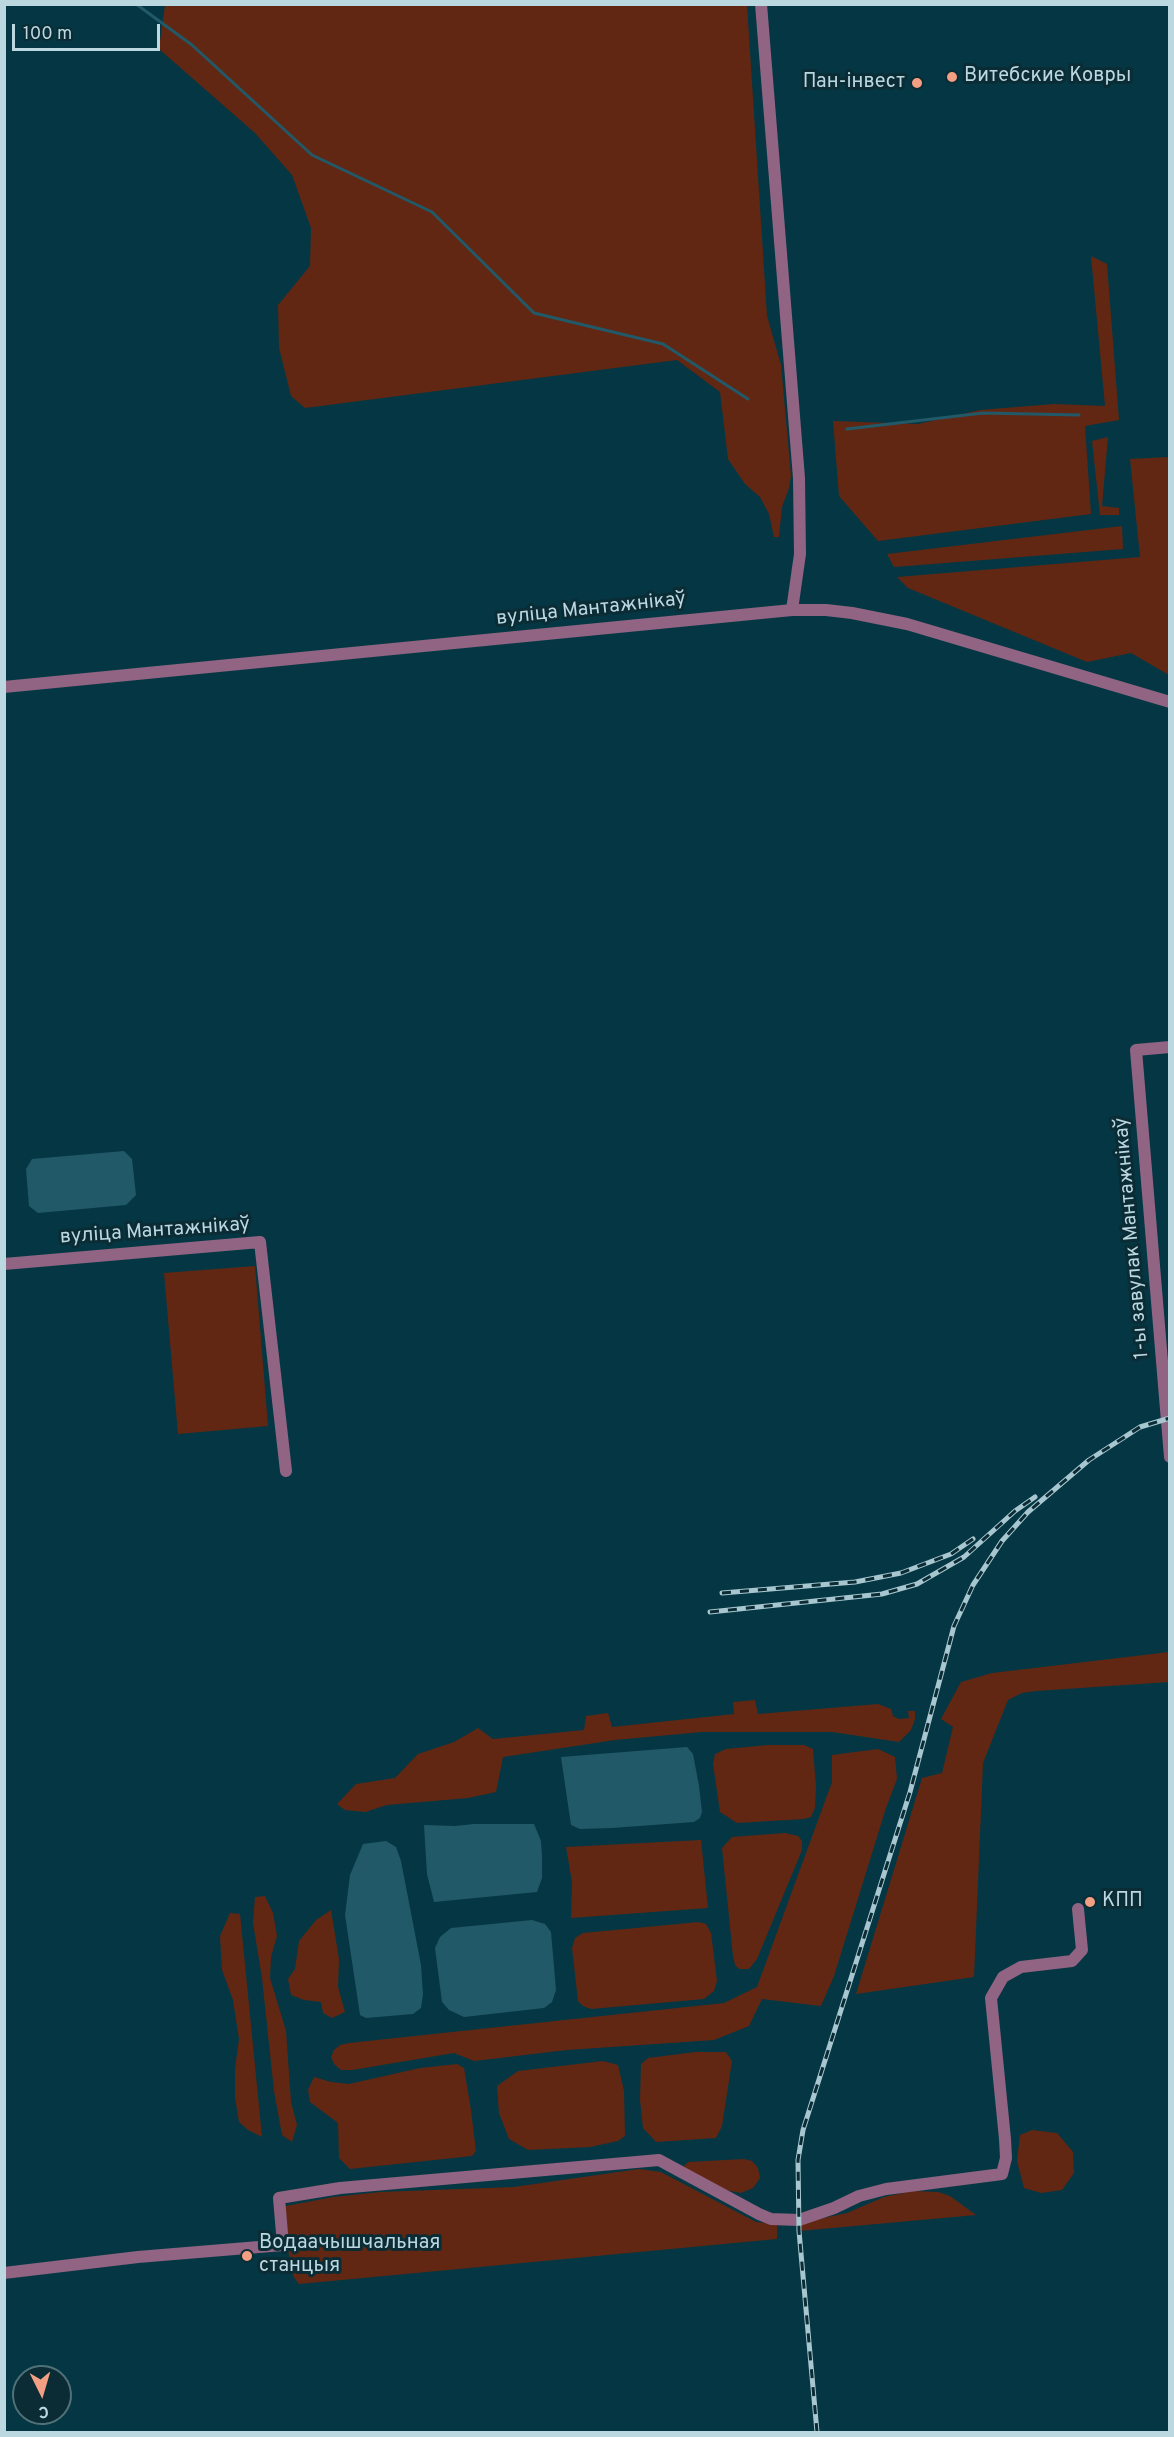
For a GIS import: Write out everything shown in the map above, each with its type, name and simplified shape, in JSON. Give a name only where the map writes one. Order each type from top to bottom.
[{"type":"street","points":[[761,4],[799,478],[800,554],[792,610]]},
{"type":"street","name":"вуліца Мантажнікаў","points":[[4,687],[792,610],[852,613],[907,624],[1170,702]]},
{"type":"street","name":"1-ы завулак Мантажнікаў","points":[[1170,1047],[1136,1050],[1166,1350],[1170,1457]]},
{"type":"street","name":"вуліца Мантажнікаў","points":[[4,1264],[260,1242],[286,1471]]},
{"type":"street","points":[[4,2273],[138,2257],[283,2245],[279,2198],[340,2188],[659,2160],[759,2214],[771,2219],[799,2220],[834,2208],[859,2196],[886,2189],[1002,2174],[1006,2158],[1005,2139],[991,1998],[1003,1977],[1021,1967],[1072,1961],[1082,1950],[1078,1909]]},
{"type":"shaded area","points":[[165,5],[747,5],[767,316],[781,365],[791,476],[782,507],[779,537],[774,537],[769,514],[760,497],[745,484],[728,459],[720,392],[677,360],[305,408],[291,396],[279,348],[278,305],[310,266],[311,228],[292,175],[255,133],[159,49]]},
{"type":"shaded area","points":[[1091,256],[1107,264],[1119,420],[1085,426],[1091,514],[878,541],[839,496],[833,421],[918,424],[980,410],[1054,404],[1105,406]]},
{"type":"shaded area","points":[[1108,437],[1102,506],[1119,508],[1119,515],[1100,515],[1092,441]]},
{"type":"shaded area","points":[[1169,457],[1169,675],[1131,653],[1087,662],[908,588],[897,577],[1140,557],[1130,459]]},
{"type":"shaded area","points":[[1122,526],[1123,549],[894,567],[887,554]]},
{"type":"shaded area","points":[[255,1266],[268,1426],[178,1434],[164,1273]]},
{"type":"shaded area","points":[[1169,1652],[1169,1682],[1036,1691],[1022,1693],[1008,1700],[983,1763],[974,1977],[856,1994],[922,1778],[942,1773],[953,1727],[941,1719],[961,1682],[992,1673]]},
{"type":"shaded area","points":[[755,1700],[758,1714],[878,1704],[891,1709],[893,1716],[899,1719],[909,1718],[908,1711],[915,1711],[915,1719],[911,1730],[899,1742],[832,1732],[702,1732],[615,1740],[503,1757],[496,1792],[468,1798],[387,1805],[365,1812],[345,1810],[337,1804],[356,1784],[395,1778],[418,1754],[454,1742],[478,1728],[493,1739],[584,1730],[586,1716],[608,1713],[612,1727],[734,1714],[733,1702]]},
{"type":"shaded area","points":[[768,1745],[804,1745],[813,1749],[815,1808],[811,1817],[804,1819],[737,1823],[720,1812],[713,1764],[715,1754],[726,1749]]},
{"type":"shaded area","points":[[878,1749],[895,1757],[897,1779],[834,1976],[821,2006],[762,1999],[749,2026],[714,2040],[567,2050],[474,2061],[454,2053],[352,2070],[341,2070],[334,2064],[331,2057],[334,2050],[340,2045],[349,2043],[724,2003],[757,1987],[832,1782],[832,1755]]},
{"type":"shaded area","points":[[785,1833],[798,1836],[802,1841],[802,1850],[757,1959],[749,1969],[739,1969],[735,1965],[733,1956],[722,1848],[732,1837]]},
{"type":"shaded area","points":[[701,1840],[708,1908],[571,1918],[572,1882],[566,1847]]},
{"type":"shaded area","points":[[265,1896],[273,1913],[277,1936],[271,1957],[270,1978],[286,2031],[291,2102],[297,2125],[292,2142],[282,2135],[274,2091],[262,1978],[253,1923],[255,1897]]},
{"type":"shaded area","points":[[331,1910],[339,1959],[338,1987],[345,2012],[332,2018],[323,2013],[321,2002],[304,2000],[291,1995],[288,1979],[295,1969],[299,1941],[316,1920]]},
{"type":"shaded area","points":[[230,1913],[240,1914],[262,2137],[239,2122],[235,2097],[235,2069],[239,2039],[233,2000],[222,1970],[220,1936]]},
{"type":"shaded area","points":[[699,1922],[706,1924],[711,1933],[717,1981],[714,1991],[704,1999],[591,2009],[578,2001],[572,1948],[575,1938],[583,1933]]},
{"type":"shaded area","points":[[695,2052],[726,2052],[732,2061],[722,2126],[716,2138],[656,2142],[643,2128],[640,2100],[641,2064],[648,2058]]},
{"type":"shaded area","points":[[603,2061],[618,2065],[624,2091],[625,2136],[618,2141],[590,2147],[528,2150],[509,2139],[499,2113],[497,2086],[518,2071]]},
{"type":"shaded area","points":[[457,2064],[464,2068],[471,2110],[476,2151],[472,2156],[350,2169],[339,2158],[338,2123],[310,2102],[308,2090],[314,2077],[349,2084],[420,2068]]},
{"type":"shaded area","points":[[1032,2130],[1057,2133],[1073,2152],[1074,2173],[1062,2190],[1041,2193],[1024,2188],[1017,2161],[1020,2135]]},
{"type":"shaded area","points":[[744,2159],[752,2161],[758,2168],[760,2178],[753,2188],[741,2193],[725,2190],[686,2170],[684,2166],[688,2162]]},
{"type":"shaded area","points":[[639,2169],[661,2172],[756,2222],[777,2224],[777,2239],[299,2284],[293,2276],[281,2214],[286,2206],[333,2197],[380,2192],[514,2187]]},
{"type":"shaded area","points":[[913,2191],[938,2192],[950,2196],[976,2215],[799,2231],[800,2223],[847,2213],[884,2197]]},
{"type":"water","points":[[124,1151],[132,1159],[136,1195],[126,1205],[38,1213],[29,1206],[26,1169],[32,1159]]},
{"type":"water","points":[[687,1747],[693,1754],[699,1786],[702,1812],[700,1818],[694,1822],[612,1828],[580,1829],[571,1825],[561,1757]]},
{"type":"water","points":[[534,1824],[541,1841],[542,1856],[542,1878],[537,1892],[434,1902],[427,1874],[424,1825]]},
{"type":"water","points":[[386,1841],[396,1847],[401,1861],[421,1965],[423,1994],[421,2008],[413,2014],[366,2018],[360,2015],[345,1915],[350,1875],[363,1844]]},
{"type":"water","points":[[532,1920],[545,1924],[551,1932],[556,1990],[552,2002],[544,2008],[464,2017],[449,2010],[442,2002],[435,1948],[440,1937],[451,1928]]},
{"type":"waterway","points":[[136,4],[192,45],[312,155],[432,212],[534,313],[663,344],[748,399]]},
{"type":"waterway","points":[[847,429],[983,413],[1079,415]]},
{"type":"railway","points":[[817,2432],[799,2231],[798,2160],[803,2130],[910,1792],[954,1626],[973,1585],[1002,1541],[1028,1512],[1089,1460],[1140,1427],[1170,1418]]},
{"type":"railway","points":[[710,1612],[882,1594],[917,1584],[964,1557],[1015,1511],[1035,1497]]},
{"type":"railway","points":[[722,1593],[855,1582],[901,1573],[951,1554],[973,1539]]},
{"type":"place","name":"Витебские Ковры","points":[[952,77]]},
{"type":"place","name":"Пан-інвест","points":[[917,83]]},
{"type":"place","name":"КПП","points":[[1090,1902]]},
{"type":"place","name":"Водаачышчальная станцыя","points":[[247,2256]]}]
